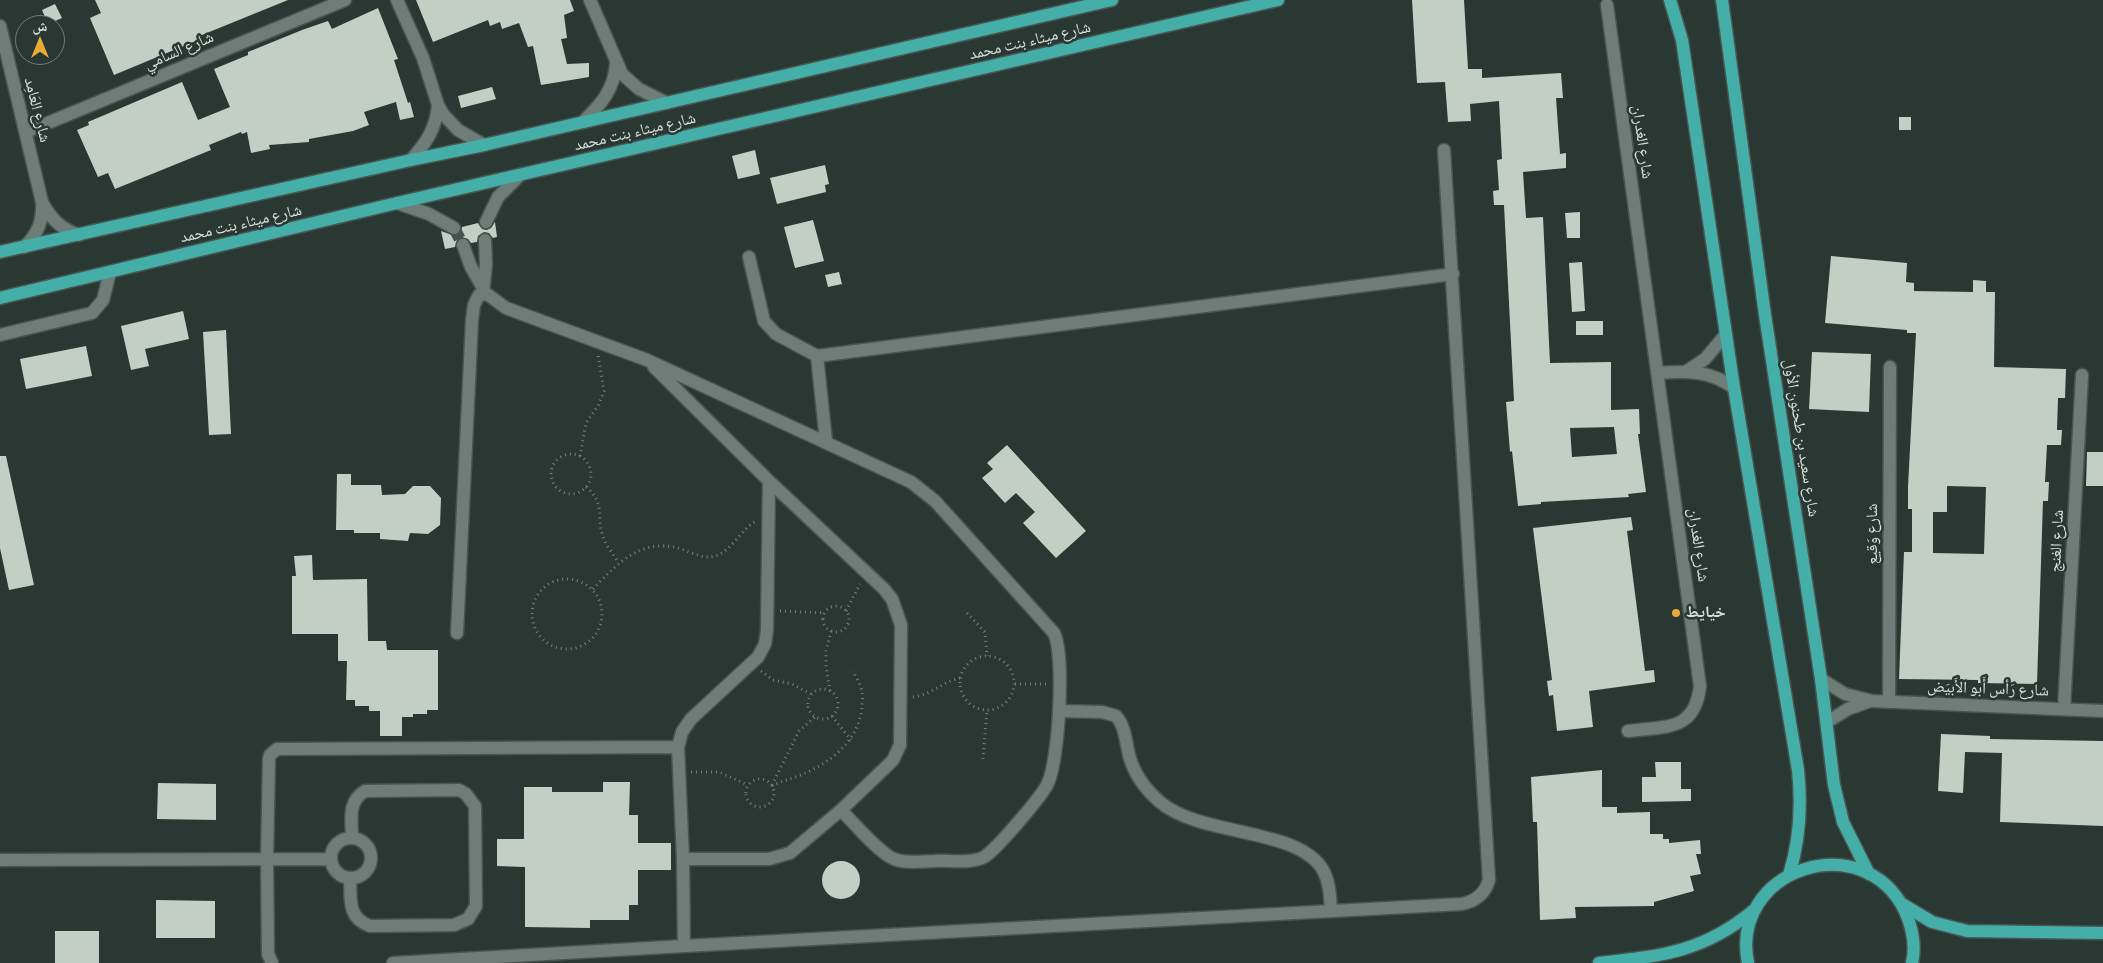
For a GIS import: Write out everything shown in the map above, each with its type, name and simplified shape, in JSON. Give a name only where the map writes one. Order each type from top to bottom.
[{"type":"main road","name":"شارع ميثاء بنت محمد","points":[[0,252],[484,145],[1112,0]]},
{"type":"main road","name":"شارع ميثاء بنت محمد","points":[[0,298],[397,203],[1278,0]]},
{"type":"main road","points":[[1670,0],[1682,40],[1734,388],[1800,788],[1798,841],[1788,875]]},
{"type":"main road","name":"شارع سعيد بن طحنون الأول","points":[[1722,0],[1765,315],[1821,679],[1838,804],[1851,840],[1869,874]]},
{"type":"main road","points":[[1599,963],[1663,955],[1704,944],[1722,934],[1756,909],[1776,884],[1788,875],[1820,865],[1837,865],[1854,868],[1869,874],[1887,887],[1901,904],[1909,921],[1913,939],[1912,963]]},
{"type":"main road","points":[[1901,904],[1932,922],[1967,931],[2103,933]]},
{"type":"main road","points":[[1748,963],[1746,939],[1756,909]]},
{"type":"street","name":"شارع السامي","points":[[26,132],[345,0]]},
{"type":"street","points":[[397,0],[423,58],[438,105],[450,122],[484,145]]},
{"type":"street","points":[[590,0],[616,64],[622,74],[639,89],[667,103]]},
{"type":"street","name":"شارع الغدران","points":[[1606,5],[1700,686],[1694,711],[1681,722],[1674,725],[1628,731]]},
{"type":"street","name":"شارع العَامِد","points":[[0,26],[4,60],[26,132],[42,202],[41,221],[38,231],[24,247]]},
{"type":"street","points":[[583,122],[610,90],[614,82],[616,64]]},
{"type":"street","points":[[411,160],[435,126],[438,105]]},
{"type":"street","points":[[393,963],[1470,903],[1483,894],[1489,880],[1444,150]]},
{"type":"street","points":[[486,222],[498,197],[520,175]]},
{"type":"street","name":"شارع العَامِد","points":[[42,202],[52,219],[60,226],[79,235]]},
{"type":"street","points":[[397,203],[429,214],[454,228]]},
{"type":"street","points":[[457,633],[472,320],[476,299],[483,291],[486,264],[485,240]]},
{"type":"street","points":[[463,245],[483,291],[506,308],[647,360],[826,441],[911,482],[935,501],[1054,633],[1059,649],[1059,711],[1053,765],[1048,783],[1038,799],[989,853],[983,857],[968,860],[904,861],[892,859],[842,810]]},
{"type":"street","points":[[749,257],[764,321],[776,334],[817,356],[1453,274]]},
{"type":"street","points":[[0,334],[92,313],[104,300],[110,272]]},
{"type":"street","points":[[1687,371],[1705,358],[1726,334]]},
{"type":"street","points":[[817,356],[826,441]]},
{"type":"street","points":[[647,360],[769,481],[884,589],[898,612],[901,625],[900,746],[893,760],[842,810],[796,849],[783,856],[769,859],[684,859]]},
{"type":"street","name":"شارع وَقيع","points":[[1889,702],[1890,368]]},
{"type":"street","points":[[1657,373],[1687,371],[1716,377],[1734,388]]},
{"type":"street","name":"شارع الغنج","points":[[2064,709],[2082,375]]},
{"type":"street","points":[[684,946],[684,859],[678,746],[682,732],[691,719],[758,657],[764,644],[767,630],[769,481]]},
{"type":"street","name":"شارع رَأس أَبو الأَبيَض","points":[[1821,679],[1845,694],[1872,701],[2103,711]]},
{"type":"street","name":"شارع رَأس أَبو الأَبيَض","points":[[1827,722],[1848,709],[1872,701]]},
{"type":"street","points":[[1059,711],[1102,712],[1116,716],[1122,725],[1130,758],[1143,784],[1152,795],[1174,812],[1216,826],[1289,845],[1313,857],[1324,872],[1329,889],[1331,911]]},
{"type":"street","points":[[272,963],[268,954],[269,759],[270,755],[277,749],[678,746]]},
{"type":"street","points":[[350,879],[352,912],[362,923],[370,926],[454,925],[468,919],[476,906],[475,806],[466,794],[459,790],[365,792],[358,795],[352,807],[352,838]]},
{"type":"street","points":[[352,838],[365,843],[371,856],[371,863],[363,875],[350,879],[339,875],[330,859],[334,846],[339,842],[352,838]]},
{"type":"street","points":[[0,860],[330,859]]},
{"type":"path","points":[[580,456],[586,423],[598,406],[604,392],[599,369],[599,342]]},
{"type":"path","points":[[573,454],[584,459],[590,468],[591,478],[586,487],[574,494],[568,494],[556,487],[552,481],[552,468],[560,457],[573,454]]},
{"type":"path","points":[[586,487],[594,494],[600,506],[602,534],[618,562]]},
{"type":"path","points":[[593,589],[618,562],[644,549],[661,545],[678,548],[701,556],[716,556],[730,546],[748,525],[756,521],[768,520]]},
{"type":"path","points":[[846,611],[866,572]]},
{"type":"path","points":[[555,580],[575,580],[593,589],[602,607],[600,627],[587,643],[568,650],[548,645],[535,630],[531,611],[538,592],[555,580]]},
{"type":"path","points":[[837,606],[846,611],[849,620],[845,629],[841,632],[831,631],[824,623],[825,614],[832,607],[837,606]]},
{"type":"path","points":[[767,611],[825,614]]},
{"type":"path","points":[[967,614],[985,632],[988,656]]},
{"type":"path","points":[[830,691],[820,689],[811,694],[807,704],[815,718],[821,719],[832,716],[838,706],[837,700],[830,691],[826,667],[826,651],[831,631]]},
{"type":"path","points":[[988,656],[1007,664],[1012,670],[1015,684],[1014,691],[1006,703],[994,710],[974,707],[968,703],[961,692],[960,678],[962,672],[970,662],[988,656]]},
{"type":"path","points":[[751,663],[773,680],[792,684],[811,694]]},
{"type":"path","points":[[772,786],[801,775],[820,765],[840,751],[854,736],[861,715],[863,692],[853,671]]},
{"type":"path","points":[[900,697],[926,695],[950,680],[960,678]]},
{"type":"path","points":[[1015,684],[1059,684]]},
{"type":"path","points":[[983,759],[988,710]]},
{"type":"path","points":[[832,716],[851,740]]},
{"type":"path","points":[[772,786],[763,780],[752,782],[746,790],[748,801],[757,807],[762,807],[772,802],[774,796],[772,786],[799,731],[815,718]]},
{"type":"path","points":[[679,772],[719,772],[748,785]]},
{"type":"building","points":[[95,0],[288,0],[197,37],[198,40],[114,75],[90,18],[101,13]]},
{"type":"building","points":[[416,0],[570,0],[574,11],[564,15],[567,38],[561,39],[567,64],[589,63],[589,77],[541,85],[533,46],[528,47],[519,23],[502,29],[500,22],[490,26],[488,20],[433,42]]},
{"type":"building","points":[[1412,0],[1464,0],[1468,69],[1482,69],[1482,78],[1561,73],[1563,98],[1556,98],[1560,154],[1566,153],[1566,168],[1523,172],[1526,218],[1543,217],[1550,363],[1611,362],[1611,410],[1639,409],[1640,434],[1638,434],[1646,492],[1628,494],[1629,497],[1541,502],[1541,504],[1518,506],[1512,451],[1510,452],[1506,402],[1514,401],[1504,205],[1494,205],[1493,191],[1499,190],[1497,160],[1502,159],[1499,101],[1470,104],[1471,121],[1448,122],[1445,82],[1417,83]],"holes":[[[1614,427],[1617,454],[1572,457],[1570,428]]]},
{"type":"building","points":[[55,4],[60,15],[44,15],[42,10]]},
{"type":"building","points":[[378,8],[398,59],[394,60],[414,117],[400,120],[396,102],[364,112],[369,125],[353,131],[309,139],[309,142],[269,145],[270,149],[251,153],[247,132],[242,134],[241,132],[209,145],[211,150],[115,189],[108,173],[98,177],[77,130],[89,125],[88,122],[182,82],[198,120],[230,107],[214,69],[248,55],[248,52],[302,30],[328,21],[332,29]]},
{"type":"building","points":[[492,87],[496,99],[461,108],[458,96]]},
{"type":"building","points":[[1899,117],[1911,117],[1911,130],[1899,130]]},
{"type":"building","points":[[755,150],[760,174],[738,179],[732,156]]},
{"type":"building","points":[[825,165],[829,184],[825,185],[826,192],[777,204],[770,178]]},
{"type":"building","points":[[1580,212],[1580,238],[1567,238],[1565,213]]},
{"type":"building","points":[[813,220],[824,261],[795,268],[784,227]]},
{"type":"building","points":[[495,222],[497,237],[493,238],[489,233],[484,232],[478,236],[477,242],[471,243],[468,239],[461,237],[457,240],[455,247],[445,249],[441,231],[455,236],[461,232],[462,227],[478,223],[482,229],[487,230]]},
{"type":"building","points":[[1831,256],[1907,263],[1906,282],[1914,283],[1914,291],[1973,292],[1973,280],[1986,281],[1986,292],[1995,292],[1994,367],[2066,369],[2065,398],[2058,398],[2057,430],[2062,430],[2061,445],[2047,445],[2045,482],[2049,482],[2048,501],[2043,501],[2037,684],[1978,683],[1978,680],[1899,679],[1904,552],[1912,552],[1912,509],[1908,509],[1908,487],[1916,333],[1907,333],[1907,330],[1825,323]],"holes":[[[1947,486],[1986,487],[1984,554],[1933,553],[1933,512],[1947,512]]]},
{"type":"building","points":[[1582,262],[1585,311],[1572,312],[1569,263]]},
{"type":"building","points":[[839,272],[842,284],[828,287],[825,275]]},
{"type":"building","points":[[183,311],[189,339],[145,349],[149,366],[131,370],[121,326]]},
{"type":"building","points":[[1576,321],[1603,321],[1603,335],[1576,335]]},
{"type":"building","points":[[226,330],[231,434],[209,435],[203,332]]},
{"type":"building","points":[[86,346],[92,376],[26,389],[20,359]]},
{"type":"building","points":[[1812,352],[1871,354],[1869,412],[1809,409]]},
{"type":"building","points":[[1007,445],[1086,531],[1056,558],[1023,523],[1035,512],[1016,493],[1005,503],[982,478],[993,469],[987,463]]},
{"type":"building","points":[[2087,452],[2103,452],[2103,486],[2086,486]]},
{"type":"building","points":[[0,456],[6,456],[34,585],[9,590],[0,548]]},
{"type":"building","points":[[337,474],[351,474],[351,485],[381,485],[382,495],[405,494],[413,486],[430,486],[441,498],[440,525],[428,534],[410,533],[408,541],[380,539],[380,533],[354,533],[354,530],[336,530]]},
{"type":"building","points":[[1631,517],[1633,530],[1627,531],[1645,671],[1654,670],[1655,682],[1589,691],[1593,727],[1557,731],[1553,695],[1549,696],[1547,681],[1552,680],[1533,528]]},
{"type":"building","points":[[312,555],[313,580],[367,579],[368,641],[386,641],[387,650],[438,650],[438,710],[427,710],[427,714],[413,714],[413,717],[402,717],[402,736],[380,736],[380,711],[369,711],[369,706],[355,706],[355,700],[346,700],[347,661],[338,661],[338,634],[292,634],[292,576],[296,576],[294,556]]},
{"type":"building","points":[[1941,734],[1990,736],[1990,739],[2103,741],[2103,826],[2000,822],[2002,753],[1965,752],[1963,793],[1938,791]]},
{"type":"building","points":[[1655,762],[1681,762],[1681,789],[1691,789],[1691,801],[1642,802],[1642,777],[1656,777]]},
{"type":"building","points":[[1602,770],[1602,807],[1617,807],[1617,813],[1650,812],[1650,834],[1663,834],[1663,839],[1669,839],[1669,843],[1700,840],[1701,854],[1696,854],[1701,874],[1690,876],[1694,891],[1654,902],[1654,906],[1575,907],[1576,918],[1540,920],[1537,822],[1533,822],[1531,777]]},
{"type":"building","points":[[603,782],[630,782],[629,815],[638,815],[638,843],[671,843],[671,870],[638,870],[638,905],[629,905],[629,920],[590,920],[590,928],[525,927],[525,867],[497,866],[497,839],[524,839],[524,787],[552,787],[552,792],[603,792]]},
{"type":"building","points":[[158,783],[216,784],[216,820],[157,819]]},
{"type":"building","points":[[841,861],[854,867],[860,880],[854,893],[841,899],[828,893],[822,880],[828,867]]},
{"type":"building","points":[[156,900],[215,901],[215,938],[156,938]]},
{"type":"building","points":[[55,931],[99,931],[99,963],[55,963]]},
{"type":"tunnel","points":[[454,228],[463,245]]},
{"type":"place","name":"خيايط","points":[[1676,613]]}]
